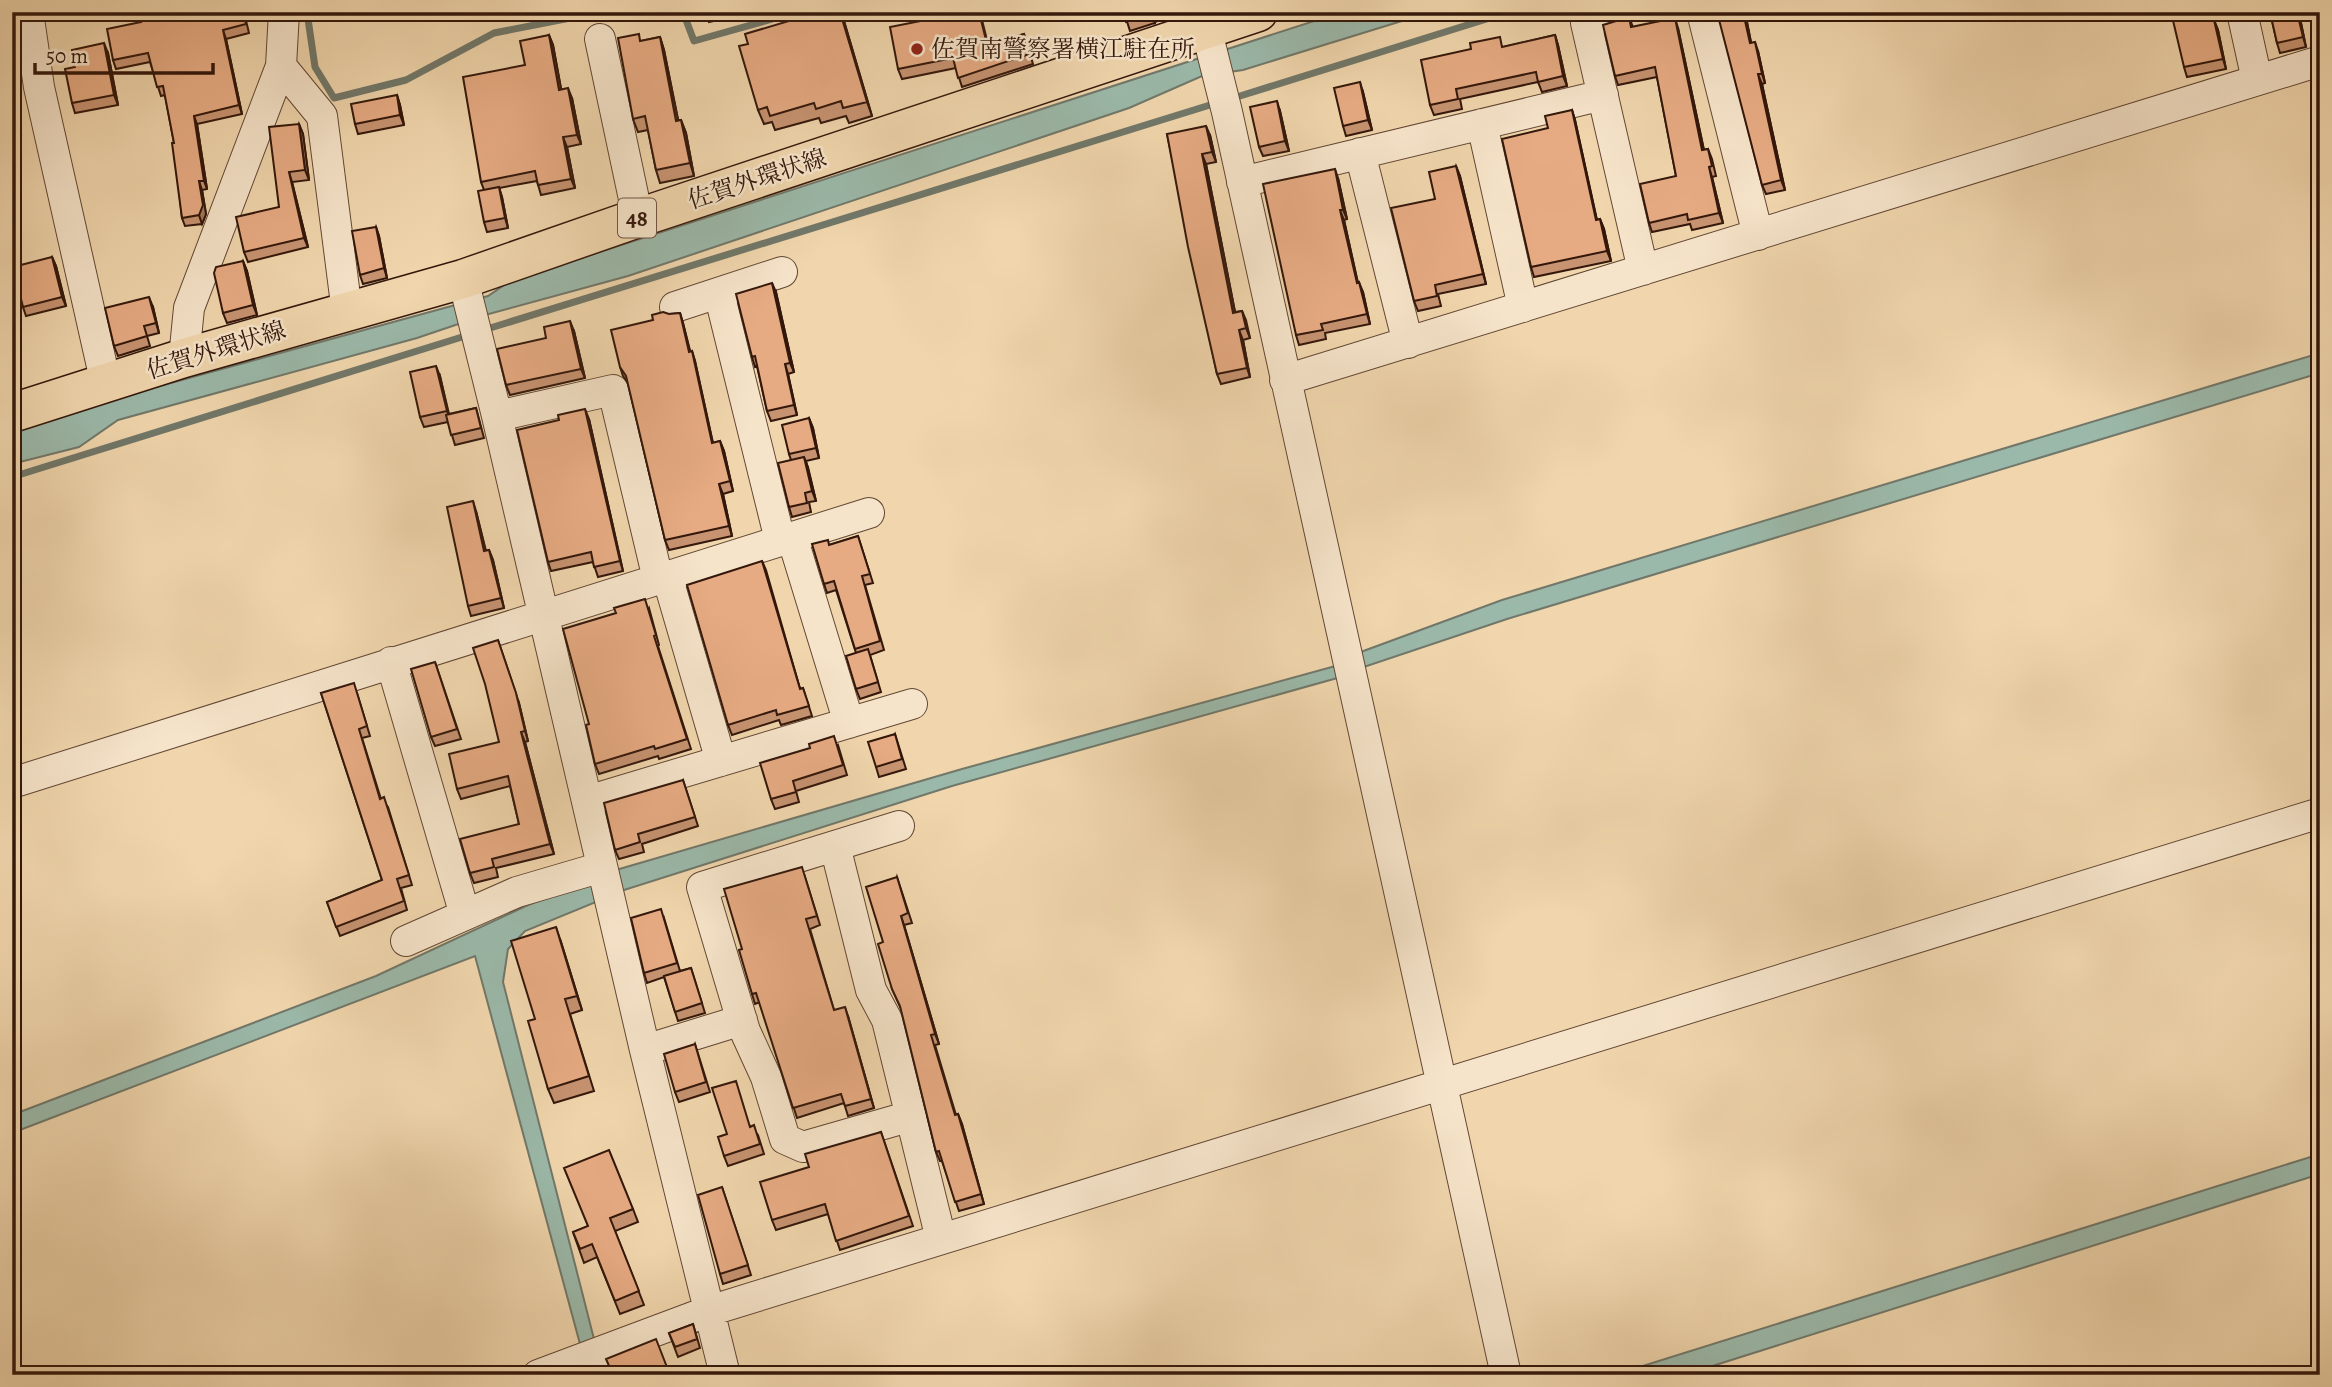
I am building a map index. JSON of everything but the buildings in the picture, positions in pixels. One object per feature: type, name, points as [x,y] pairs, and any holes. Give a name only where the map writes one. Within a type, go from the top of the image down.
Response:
[{"type":"main road","name":"佐賀外環状線","points":[[12,413],[184,358],[347,312],[468,299],[638,218],[1206,27],[1258,12]]},
{"type":"street","points":[[28,12],[39,88],[106,384]]},
{"type":"street","points":[[184,358],[189,307],[281,66],[284,12]]},
{"type":"street","points":[[1619,12],[1586,23],[1643,270]]},
{"type":"street","points":[[1702,12],[1758,234]]},
{"type":"street","points":[[2242,12],[2258,80]]},
{"type":"street","points":[[1206,27],[1506,1375]]},
{"type":"street","points":[[600,39],[638,218]]},
{"type":"street","points":[[1285,380],[2320,61]]},
{"type":"street","points":[[281,66],[321,116],[347,312]]},
{"type":"street","points":[[1242,182],[1603,95]]},
{"type":"street","points":[[1482,124],[1523,307]]},
{"type":"street","points":[[1360,153],[1408,342]]},
{"type":"street","points":[[675,307],[782,272]]},
{"type":"street","points":[[719,293],[786,539],[849,723]]},
{"type":"street","points":[[468,299],[645,1050],[725,1375]]},
{"type":"street","points":[[497,416],[613,390],[662,577],[721,761]]},
{"type":"street","points":[[12,782],[869,513]]},
{"type":"street","points":[[391,662],[465,915]]},
{"type":"street","points":[[587,801],[912,704]]},
{"type":"street","points":[[538,1375],[709,1311],[2320,813]]},
{"type":"street","points":[[899,826],[702,887],[742,1020],[766,1077],[785,1139],[803,1147],[911,1116]]},
{"type":"street","points":[[835,846],[871,990],[887,1020],[941,1239]]},
{"type":"street","points":[[406,941],[517,892],[602,867]]},
{"type":"street","points":[[645,1050],[742,1020]]},
{"type":"shaded area","points":[[1342,12],[1431,12],[1243,70],[1202,76],[1129,108],[628,276],[485,315],[417,338],[118,420],[79,447],[12,464],[12,432],[156,387],[488,296],[510,281]]},
{"type":"shaded area","points":[[2320,353],[2320,373],[1507,619],[1361,668],[1358,653],[1502,600]]},
{"type":"shaded area","points":[[1339,665],[1341,677],[952,786],[621,891],[616,870],[962,769]]},
{"type":"shaded area","points":[[591,882],[596,902],[525,931],[508,949],[503,982],[594,1339],[580,1344],[475,956],[12,1133],[12,1115],[376,976],[528,905]]},
{"type":"shaded area","points":[[2320,1154],[2320,1174],[1684,1375],[1614,1375]]},
{"type":"waterway","points":[[307,12],[315,67],[334,98],[406,80],[494,33],[601,12]]},
{"type":"waterway","points":[[683,12],[694,41],[797,12]]},
{"type":"waterway","points":[[1240,96],[1509,12]]},
{"type":"waterway","points":[[487,329],[1210,105]]},
{"type":"waterway","points":[[12,477],[462,337]]},
{"type":"place","name":"佐賀南警察署横江駐在所","points":[[917,49]]}]
